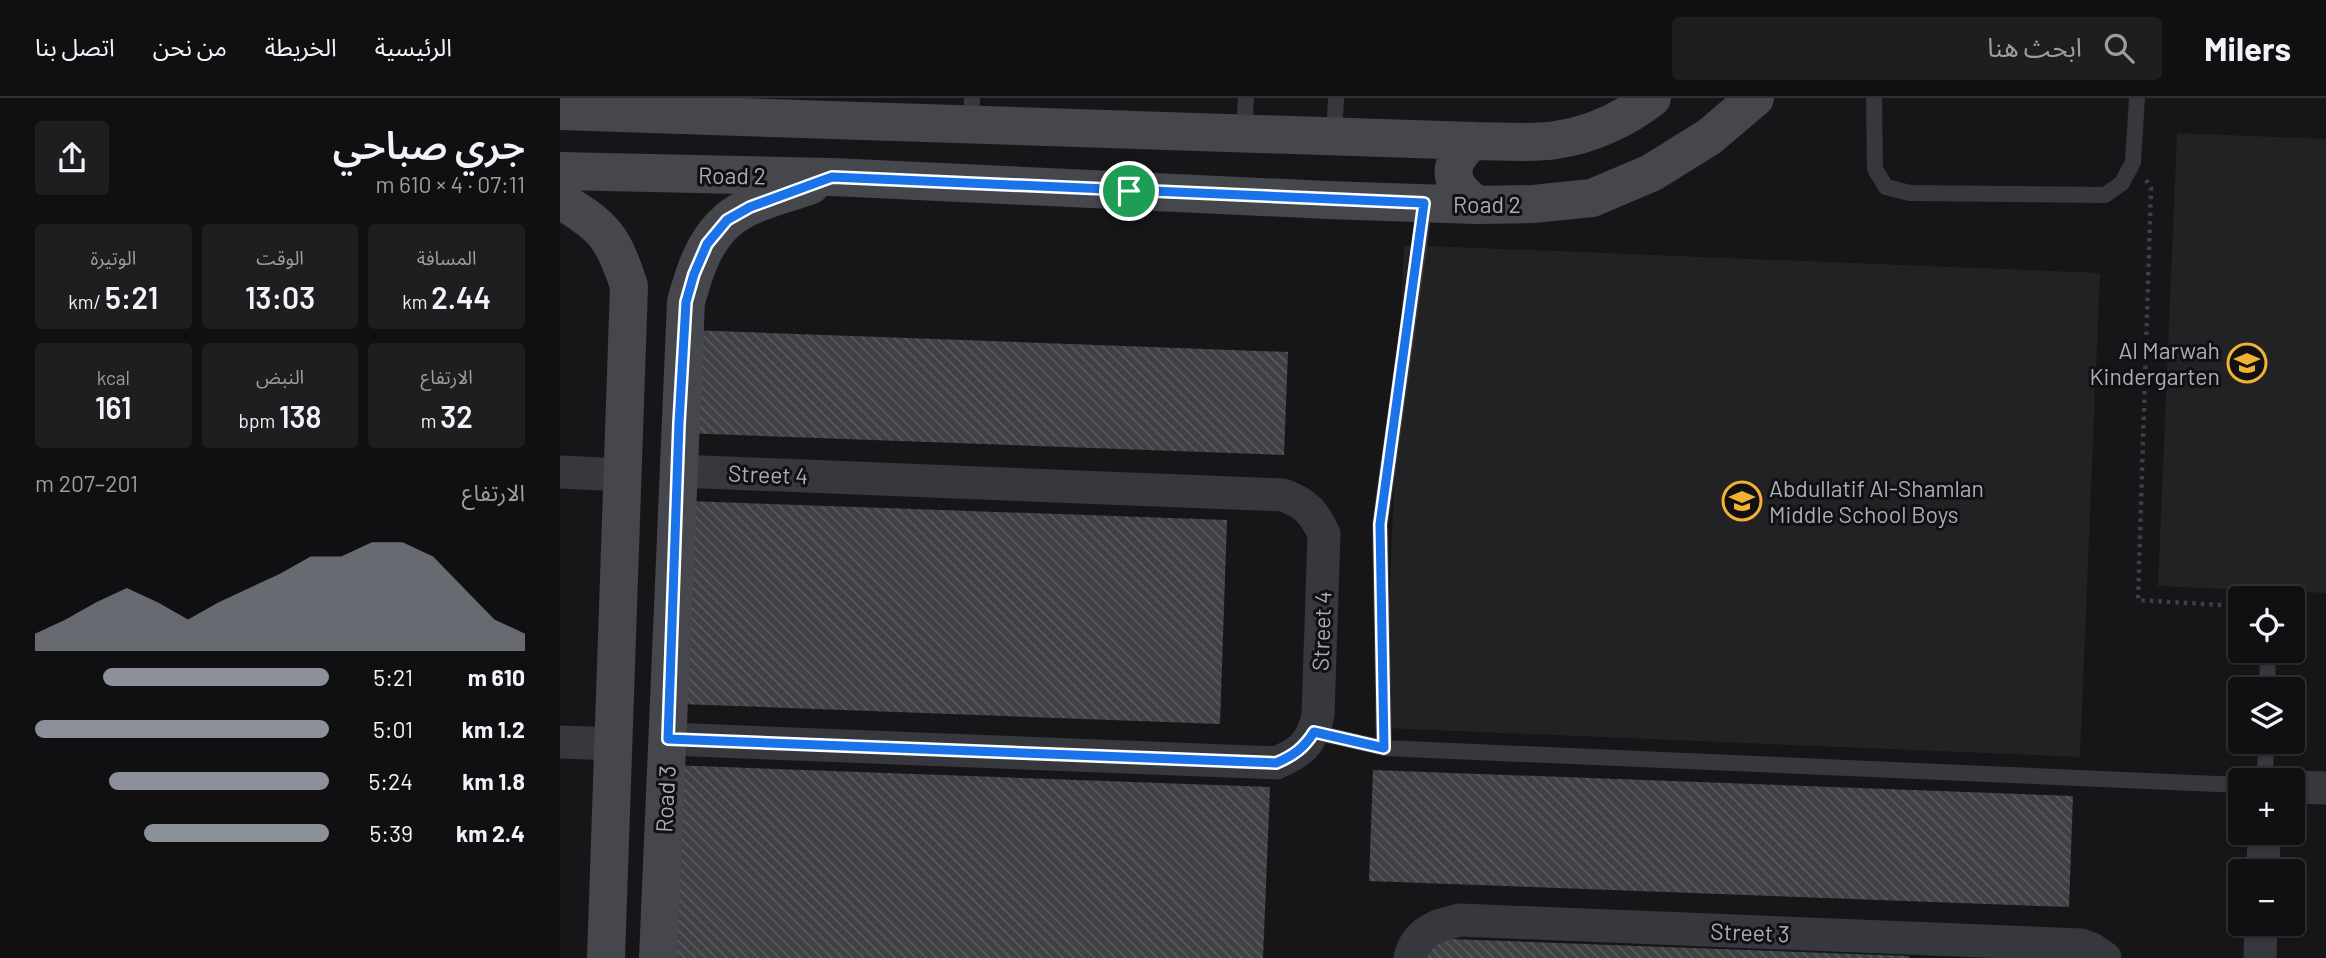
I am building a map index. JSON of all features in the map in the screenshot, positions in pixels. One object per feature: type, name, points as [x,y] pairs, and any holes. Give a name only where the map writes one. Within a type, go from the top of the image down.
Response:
[{"type":"street","points":[[560,111],[972,111],[1245,116],[1334,137],[1473,141],[1556,140],[1610,124],[1637,110],[1652,98]]},
{"type":"street","name":"Road 2","points":[[560,171],[832,177],[1327,200],[1533,204],[1592,198],[1651,173],[1709,137],[1755,98]]},
{"type":"street","points":[[1327,200],[1342,195],[1353,185],[1358,172],[1356,157],[1347,145],[1334,137]]},
{"type":"street","points":[[1473,141],[1456,158],[1453,172],[1455,184],[1477,205]]},
{"type":"street","name":"Road 3","points":[[658,958],[686,302],[707,244],[727,220],[750,207],[832,177]]},
{"type":"street","points":[[560,200],[590,218],[610,239],[629,286],[606,958]]},
{"type":"street","points":[[624,425],[637,415],[650,411],[664,413],[679,423]]},
{"type":"street","name":"Street 4","points":[[678,471],[1283,495],[1297,500],[1316,516],[1324,534],[1318,715],[1314,732]]},
{"type":"street","points":[[560,472],[622,475]]},
{"type":"street","points":[[668,739],[1276,763],[1305,747],[1314,732]]},
{"type":"street","points":[[560,742],[613,744]]},
{"type":"street","points":[[2305,787],[2326,788]]},
{"type":"street","name":"Street 3","points":[[1410,958],[1414,945],[1422,934],[1432,927],[1460,920],[2081,945],[2105,958]]},
{"type":"street","points":[[2260,958],[2261,936]]},
{"type":"lane","points":[[1334,137],[1336,98]]},
{"type":"lane","points":[[1874,98],[1875,169],[1886,187],[1910,193],[2105,195],[2122,183],[2133,162],[2137,98]]},
{"type":"lane","points":[[1384,748],[1380,524],[1424,203]]},
{"type":"lane","points":[[1314,732],[1384,748],[2228,784]]},
{"type":"path","points":[[2133,162],[2151,188],[2138,600],[2228,605]]},
{"type":"shaded area","name":"Al Marwah Kindergarten","points":[[2177,133],[2326,139],[2326,593],[2305,592],[2305,586],[2228,586],[2228,589],[2158,586]]},
{"type":"shaded area","name":"Abdullatif Al-Shamlan Middle School Boys","points":[[1404,245],[2100,273],[2080,757],[1384,728]]},
{"type":"building","points":[[687,330],[1288,352],[1284,455],[683,433]]},
{"type":"building","points":[[687,501],[1227,520],[1220,724],[680,704]]},
{"type":"building","points":[[669,765],[1270,787],[1263,958],[662,958]]},
{"type":"building","points":[[1373,770],[2073,796],[2069,907],[1369,881]]},
{"type":"building","points":[[1421,938],[1909,956],[1909,958],[1421,958]]},
{"type":"place","name":"Al Marwah Kindergarten","points":[[2247,363]]},
{"type":"place","name":"Abdullatif Al-Shamlan Middle School Boys","points":[[1742,501]]},
{"type":"route","points":[[832,177],[1129,191],[1424,203],[1380,524],[1384,748],[1314,732],[1305,747],[1276,763],[668,739],[686,302],[707,244],[727,220],[750,207],[832,177]]}]
